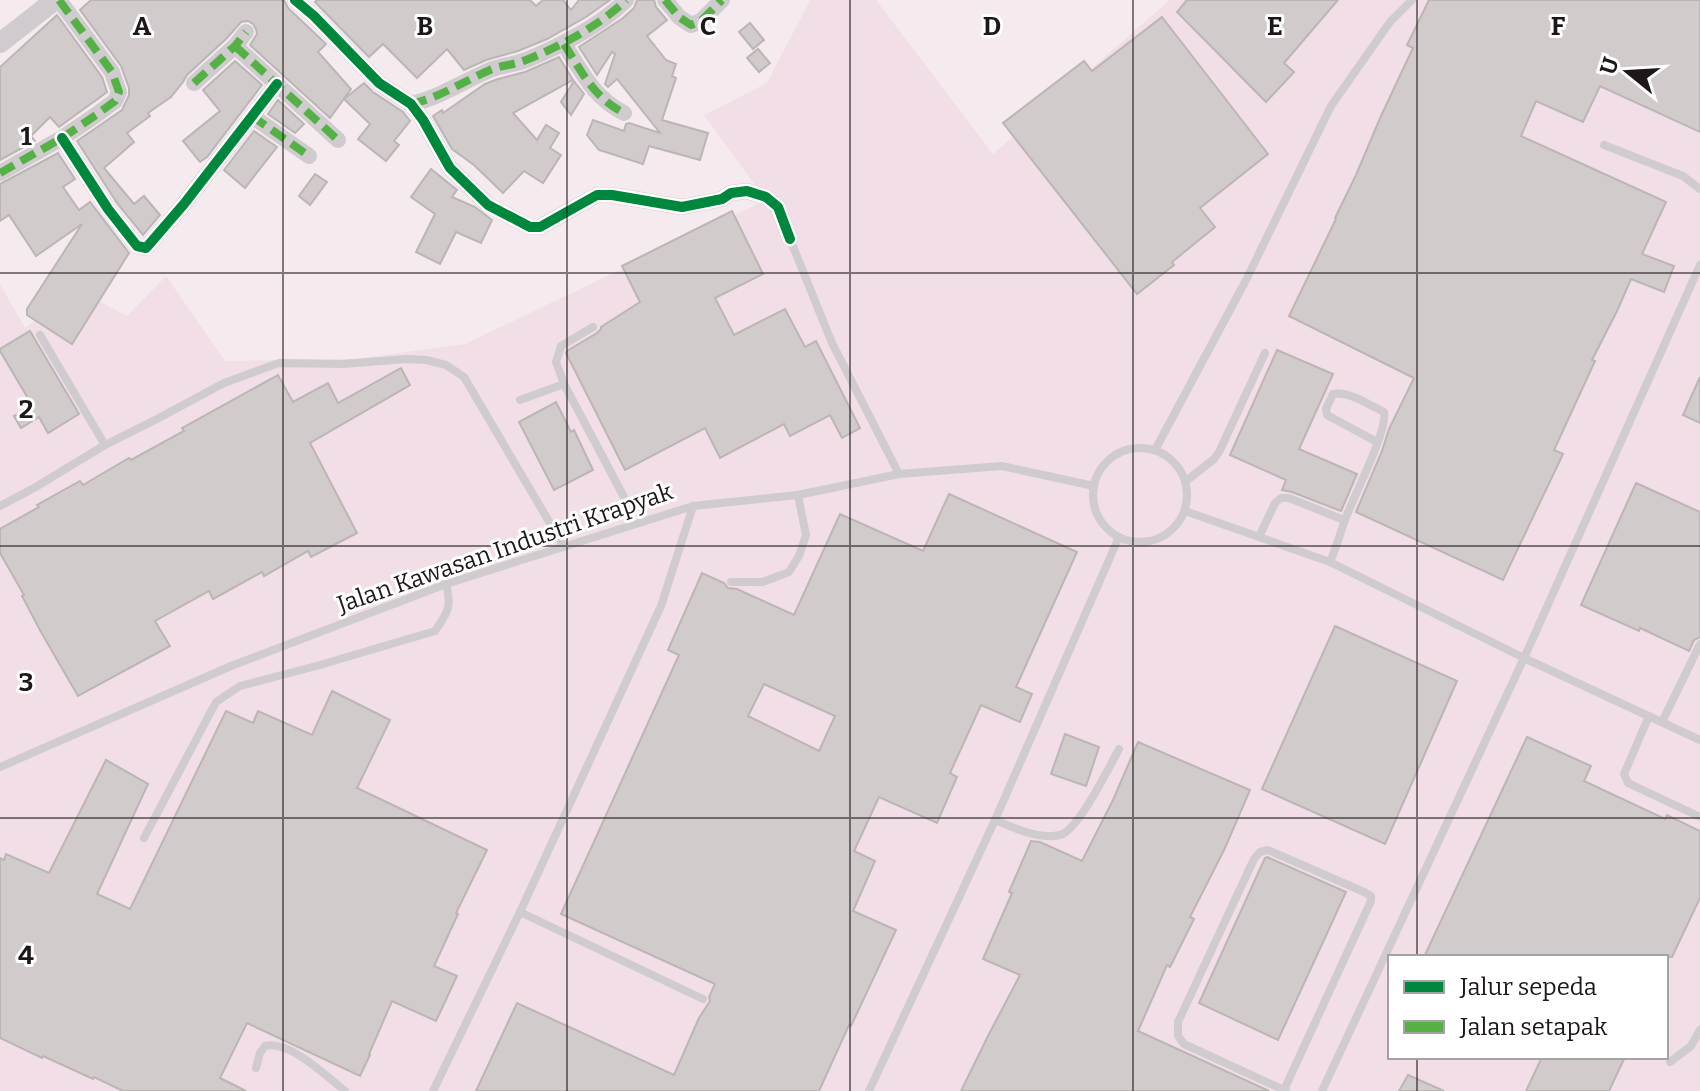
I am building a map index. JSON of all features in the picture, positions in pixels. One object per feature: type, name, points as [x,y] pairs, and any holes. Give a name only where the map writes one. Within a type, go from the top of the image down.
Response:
[{"type":"street","points":[[0,43],[57,0],[112,72],[119,92],[115,101],[62,138],[0,173]]},
{"type":"street","points":[[411,104],[428,100],[495,68],[522,62],[564,44],[626,0]]},
{"type":"street","points":[[665,0],[679,17],[691,25],[701,21],[722,0]]},
{"type":"street","points":[[297,1],[379,83],[411,104],[450,168],[488,205],[530,227],[540,227],[597,195],[682,207],[747,191],[766,197],[778,207],[790,239]]},
{"type":"street","points":[[194,83],[246,32]]},
{"type":"street","points":[[564,44],[602,100],[624,113]]},
{"type":"street","points":[[235,46],[338,140]]},
{"type":"street","points":[[62,138],[108,209],[137,246],[146,248],[277,84]]},
{"type":"street","points":[[252,116],[309,156]]},
{"type":"lane","points":[[1155,450],[1246,280],[1331,106],[1390,22],[1412,0]]},
{"type":"lane","points":[[1604,145],[1683,176],[1700,189]]},
{"type":"lane","points":[[790,239],[832,343],[899,474]]},
{"type":"lane","points":[[1322,1091],[1524,658],[1700,265]]},
{"type":"lane","points":[[593,327],[561,346],[556,362],[564,384],[624,497],[632,524]]},
{"type":"lane","points":[[40,335],[105,445]]},
{"type":"lane","points":[[1186,481],[1219,452],[1265,353]]},
{"type":"lane","points":[[0,506],[105,445],[224,383],[279,363],[426,360],[446,365],[464,377],[564,547]]},
{"type":"lane","points":[[520,400],[564,384]]},
{"type":"lane","points":[[1330,562],[1344,520],[1384,426],[1385,417],[1384,412],[1354,397],[1333,394],[1326,409],[1327,415],[1377,442]]},
{"type":"lane","points":[[1124,450],[1155,450],[1169,457],[1186,481],[1188,496],[1185,511],[1177,525],[1165,536],[1134,542],[1106,528],[1098,516],[1094,486],[1100,471],[1110,459],[1124,450]]},
{"type":"lane","name":"Jalan Kawasan Industri Krapyak","points":[[0,767],[231,666],[446,584],[693,506],[798,495],[899,474],[1002,466],[1094,486]]},
{"type":"lane","points":[[731,582],[763,582],[789,572],[799,556],[806,535],[798,495]]},
{"type":"lane","points":[[1259,537],[1281,498],[1289,498],[1344,520]]},
{"type":"lane","points":[[433,1091],[520,912],[661,606],[693,506]]},
{"type":"lane","points":[[1185,511],[1330,562],[1524,658],[1700,740]]},
{"type":"lane","points":[[869,1091],[995,820],[1119,537]]},
{"type":"lane","points":[[144,838],[216,702],[240,686],[435,631],[447,613],[450,598],[446,584]]},
{"type":"lane","points":[[1662,722],[1700,644]]},
{"type":"lane","points":[[1649,716],[1625,778],[1628,783],[1700,817]]},
{"type":"lane","points":[[995,820],[1023,831],[1046,836],[1063,835],[1076,824],[1119,749]]},
{"type":"lane","points":[[1268,850],[1371,896],[1285,1091],[1184,1044],[1178,1036],[1178,1022],[1254,859],[1260,852],[1268,850]]},
{"type":"lane","points":[[520,912],[703,999]]},
{"type":"lane","points":[[1670,1062],[1691,1046],[1700,1030]]},
{"type":"lane","points":[[256,1068],[265,1046],[276,1044],[293,1051],[345,1091]]},
{"type":"shaded area","points":[[810,0],[876,0],[993,154],[1170,0],[1700,0],[1700,1091],[0,1091],[0,284],[25,328],[76,289],[127,316],[166,276],[225,361],[355,359],[465,344],[766,200],[704,115],[767,83]]},
{"type":"building","points":[[91,0],[284,0],[288,8],[326,44],[318,52],[351,89],[330,118],[250,45],[257,34],[256,29],[248,21],[241,22],[187,75],[171,97],[127,133],[134,142],[104,168],[134,204],[144,196],[160,215],[143,235],[117,203],[77,141],[122,110],[129,95],[121,66],[80,10]]},
{"type":"building","points":[[530,0],[536,6],[543,0],[563,0],[571,10],[579,0],[610,0],[547,39],[464,70],[447,49],[417,78],[383,44],[369,57],[315,2]]},
{"type":"building","points":[[637,0],[654,0],[667,20],[647,36],[666,60],[676,64],[672,76],[676,78],[662,120],[708,133],[700,160],[649,146],[643,164],[599,150],[587,135],[593,120],[624,131],[629,123],[660,133],[617,79],[608,87],[605,84],[615,54],[612,52],[597,75],[579,47],[623,18],[634,8]]},
{"type":"building","points":[[1187,0],[1338,0],[1284,63],[1294,72],[1266,102],[1177,12]]},
{"type":"building","points":[[1429,0],[1700,0],[1700,132],[1600,86],[1583,122],[1536,101],[1521,136],[1666,202],[1642,254],[1674,266],[1664,292],[1631,279],[1554,450],[1563,454],[1503,580],[1356,512],[1389,429],[1414,378],[1289,316],[1413,48],[1407,45]]},
{"type":"building","points":[[57,15],[102,77],[107,92],[59,127],[50,117],[31,136],[35,141],[0,160],[0,67]]},
{"type":"building","points":[[1162,17],[1268,154],[1200,208],[1215,227],[1137,294],[1003,123],[1084,61],[1092,71]]},
{"type":"building","points":[[750,23],[764,40],[753,49],[739,32]]},
{"type":"building","points":[[758,49],[770,63],[759,72],[747,58]]},
{"type":"building","points":[[559,57],[573,80],[513,113],[537,140],[546,125],[559,133],[550,148],[561,155],[543,183],[524,171],[503,193],[452,149],[433,116],[442,110],[443,113],[485,84],[525,72]]},
{"type":"building","points":[[235,61],[262,85],[200,162],[183,141],[220,111],[203,90]]},
{"type":"building","points":[[574,81],[584,94],[571,115],[561,102]]},
{"type":"building","points":[[364,83],[403,112],[410,121],[394,141],[399,145],[386,161],[358,139],[370,124],[344,99]]},
{"type":"building","points":[[278,100],[304,124],[295,133],[268,114]]},
{"type":"building","points":[[254,131],[277,147],[245,188],[224,170]]},
{"type":"building","points":[[58,153],[75,179],[63,187],[79,210],[90,202],[129,253],[72,344],[27,315],[27,309],[82,224],[36,256],[9,215],[0,221],[0,184]]},
{"type":"building","points":[[431,169],[457,190],[452,197],[475,207],[492,220],[481,243],[456,232],[440,264],[416,252],[435,214],[411,197]]},
{"type":"building","points":[[315,174],[327,182],[310,205],[299,196]]},
{"type":"building","points":[[732,211],[763,274],[715,298],[734,335],[785,309],[805,347],[816,341],[860,428],[842,438],[830,415],[790,436],[784,424],[720,458],[705,428],[625,470],[566,353],[640,302],[622,266]]},
{"type":"building","points":[[30,331],[79,414],[48,433],[39,417],[21,428],[14,416],[32,405],[0,351]]},
{"type":"building","points":[[1277,350],[1333,374],[1299,449],[1357,474],[1341,511],[1282,490],[1286,480],[1230,455]]},
{"type":"building","points":[[401,368],[410,385],[310,443],[357,533],[311,557],[308,551],[264,576],[262,572],[213,599],[209,591],[155,621],[170,646],[78,696],[0,553],[0,529],[80,481],[83,485],[184,431],[182,428],[278,375],[293,402],[328,383],[338,403]]},
{"type":"building","points":[[1700,377],[1700,423],[1683,415]]},
{"type":"building","points":[[556,402],[571,432],[574,430],[593,470],[554,490],[519,422]]},
{"type":"building","points":[[1636,483],[1700,512],[1700,637],[1694,640],[1689,651],[1581,605]]},
{"type":"building","points":[[949,494],[1077,552],[1016,687],[1032,694],[1020,722],[981,705],[950,773],[957,777],[937,823],[879,797],[854,851],[875,861],[853,911],[896,930],[819,1091],[476,1091],[517,1003],[674,1075],[699,1018],[710,1001],[715,984],[561,914],[679,655],[668,650],[702,573],[728,588],[737,589],[794,615],[840,514],[923,551]],"holes":[[[764,684],[835,716],[819,751],[748,716]]]},
{"type":"building","points":[[1335,626],[1457,681],[1385,844],[1262,789]]},
{"type":"building","points":[[332,691],[390,720],[357,788],[487,850],[434,966],[457,976],[436,1021],[392,1001],[360,1076],[247,1023],[220,1078],[246,1091],[123,1091],[0,1038],[0,858],[4,860],[6,854],[49,873],[106,760],[148,784],[97,894],[130,909],[226,711],[253,723],[258,711],[312,735]]},
{"type":"building","points":[[1065,734],[1099,747],[1086,786],[1051,774]]},
{"type":"building","points":[[1527,737],[1591,766],[1584,781],[1665,819],[1667,815],[1700,831],[1700,898],[1672,957],[1425,955]]},
{"type":"building","points":[[1138,742],[1250,790],[1190,917],[1194,919],[1170,967],[1167,965],[1138,1031],[1269,1091],[961,1091],[1020,975],[983,959],[1031,841],[1082,861]]},
{"type":"building","points":[[1267,857],[1346,892],[1278,1040],[1199,1003]]},
{"type":"building","points":[[1541,1059],[1624,1059],[1609,1091],[1526,1091]]},
{"type":"building","points":[[1408,1075],[1444,1091],[1399,1091]]},
{"type":"marked path","points":[[0,173],[96,115],[115,101],[119,92],[112,72],[59,0]]},
{"type":"marked path","points":[[411,104],[441,94],[490,70],[522,62],[552,49],[592,27],[626,0]]},
{"type":"marked path","points":[[665,0],[679,17],[691,25],[701,21],[722,0]]},
{"type":"marked path","points":[[194,83],[246,32]]},
{"type":"marked path","points":[[564,44],[596,92],[624,113]]},
{"type":"marked path","points":[[235,46],[338,140]]},
{"type":"marked path","points":[[252,116],[309,156]]},
{"type":"cycle path","points":[[295,0],[379,83],[411,104],[450,168],[488,205],[530,227],[540,227],[597,195],[682,207],[747,191],[766,197],[778,207],[790,239]]},
{"type":"cycle path","points":[[62,138],[108,209],[137,246],[146,248],[277,84]]}]
